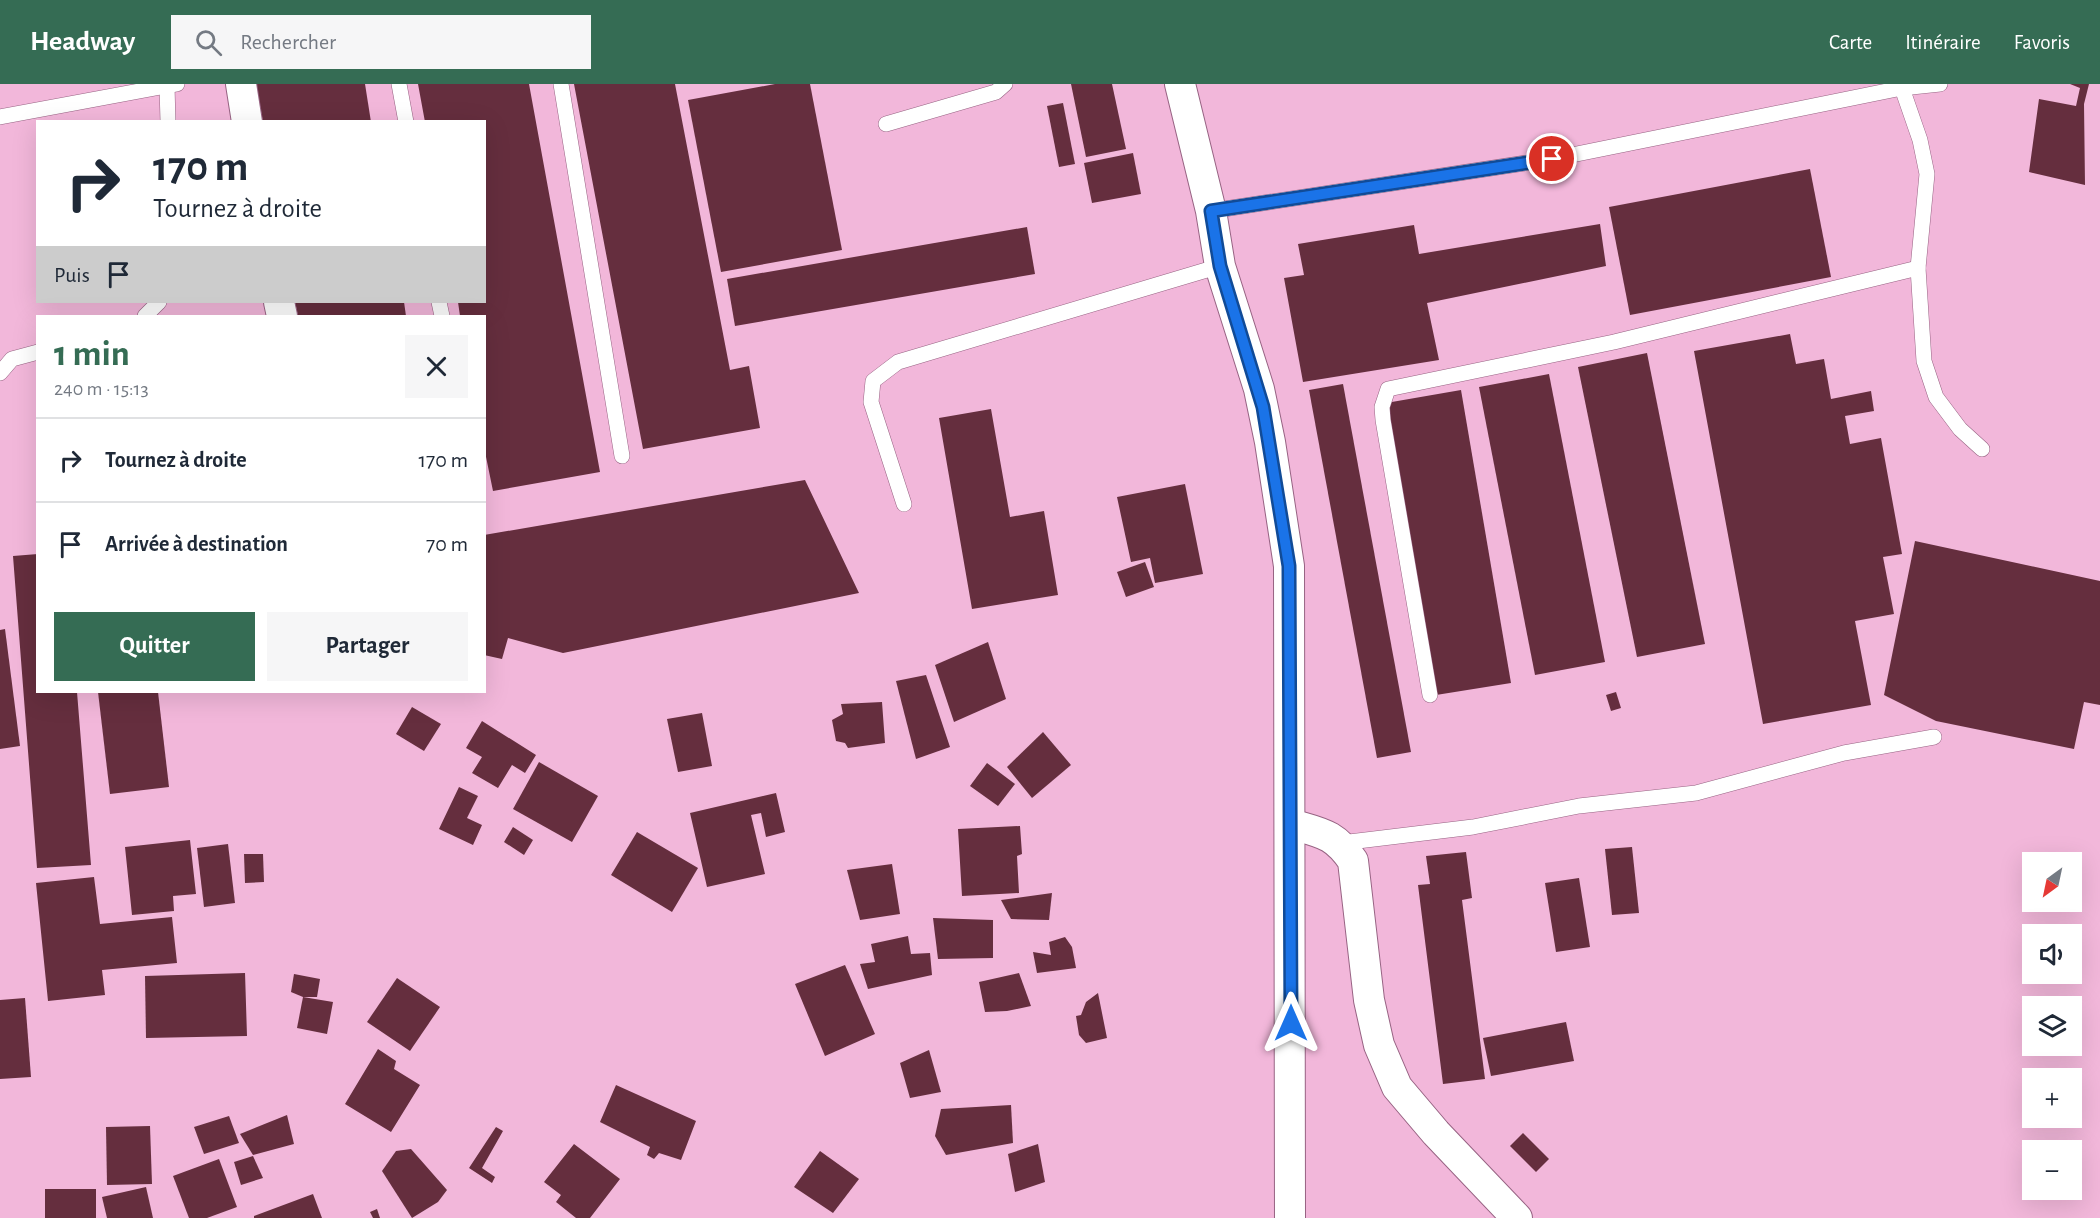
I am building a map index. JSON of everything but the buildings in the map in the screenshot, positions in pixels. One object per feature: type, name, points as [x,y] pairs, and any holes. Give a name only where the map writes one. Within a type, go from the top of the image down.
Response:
[{"type":"street","points":[[241,84],[247,120]]},
{"type":"street","points":[[1180,84],[1211,211],[1220,266],[1259,390],[1270,442],[1289,566],[1290,1218]]},
{"type":"street","points":[[1291,824],[1327,835],[1341,843],[1353,861],[1369,1000],[1378,1045],[1397,1087],[1436,1133],[1517,1218]]},
{"type":"lane","points":[[399,84],[406,120]]},
{"type":"lane","points":[[561,84],[622,456]]},
{"type":"lane","points":[[886,124],[996,92],[1005,84]]},
{"type":"lane","points":[[1211,211],[1552,159],[1902,88],[1940,84]]},
{"type":"lane","points":[[0,117],[172,85],[168,120]]},
{"type":"lane","points":[[1902,88],[1920,140],[1927,174],[1918,268],[1923,361],[1936,397],[1960,429],[1982,449]]},
{"type":"lane","points":[[904,504],[871,402],[873,381],[898,362],[1220,266]]},
{"type":"lane","points":[[1430,696],[1383,420],[1382,407],[1389,389],[1614,342],[1918,268]]},
{"type":"lane","points":[[147,315],[158,303]]},
{"type":"lane","points":[[0,373],[12,359],[36,353]]},
{"type":"lane","points":[[1341,843],[1473,827],[1579,806],[1696,793],[1844,753],[1934,737]]},
{"type":"route","points":[[1291,1023],[1289,566],[1263,407],[1220,266],[1211,211],[1552,159]]}]
